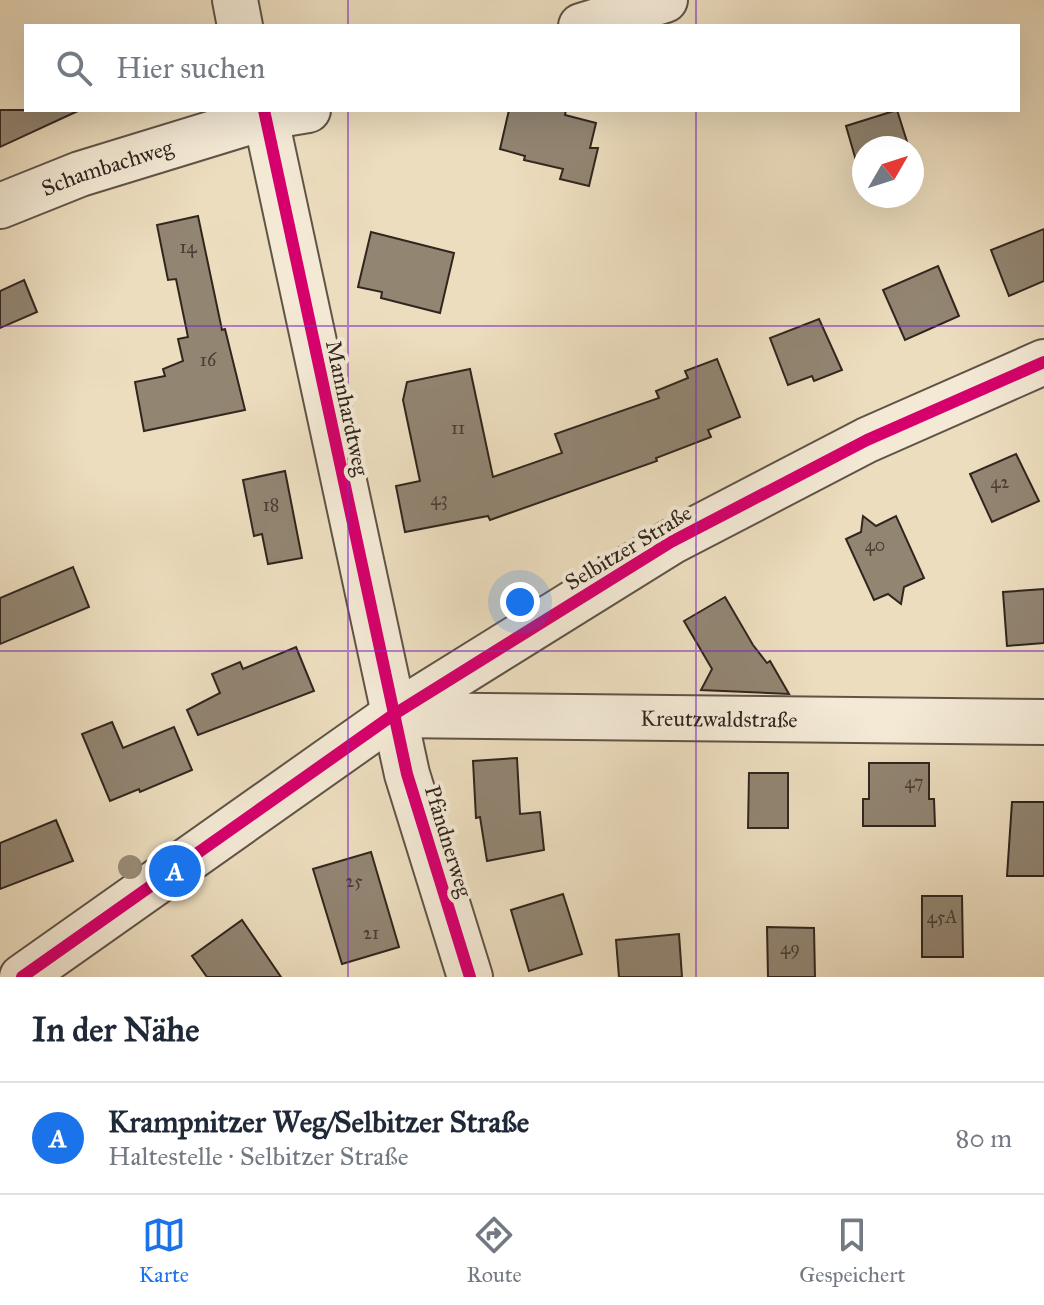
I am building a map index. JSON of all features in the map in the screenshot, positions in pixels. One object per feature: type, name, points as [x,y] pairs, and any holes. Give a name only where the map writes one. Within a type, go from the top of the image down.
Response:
[{"type":"street","points":[[235,0],[240,24]]},
{"type":"street","points":[[587,24],[665,0]]},
{"type":"street","name":"Schambachweg","points":[[0,206],[80,174],[265,113]]},
{"type":"street","name":"Mannhardtweg","points":[[265,113],[393,715]]},
{"type":"street","name":"Selbitzer Straße","points":[[22,977],[393,715],[671,542],[867,440],[1044,362]]},
{"type":"street","name":"Kreutzwaldstraße","points":[[393,715],[1044,722]]},
{"type":"street","name":"Pfändnerweg","points":[[393,715],[407,774],[470,977]]},
{"type":"building","points":[[0,110],[76,112],[0,147]]},
{"type":"building","points":[[509,112],[566,112],[565,115],[596,123],[590,148],[598,148],[589,186],[560,179],[563,169],[524,160],[525,156],[500,149]]},
{"type":"building","points":[[898,112],[905,136],[852,136],[852,147],[846,126]]},
{"type":"building","points":[[198,216],[222,330],[225,329],[245,410],[144,431],[135,382],[165,376],[163,369],[183,361],[178,339],[188,337],[176,279],[168,280],[157,225]]},
{"type":"building","points":[[1044,229],[1044,281],[1009,296],[991,250]]},
{"type":"building","points":[[371,232],[454,253],[440,313],[381,298],[382,292],[358,287]]},
{"type":"building","points":[[938,266],[959,316],[905,340],[883,290]]},
{"type":"building","points":[[24,280],[37,312],[0,328],[0,291]]},
{"type":"building","points":[[819,319],[842,370],[814,381],[812,376],[788,385],[770,338]]},
{"type":"building","points":[[717,359],[740,417],[708,430],[711,437],[656,458],[657,461],[490,520],[488,516],[405,532],[396,486],[420,481],[403,400],[407,382],[470,369],[493,477],[562,453],[555,434],[659,398],[656,391],[688,378],[685,371]]},
{"type":"building","points":[[1016,454],[1039,501],[992,522],[970,474]]},
{"type":"building","points":[[285,471],[302,558],[268,564],[262,534],[254,536],[243,480]]},
{"type":"building","points":[[863,516],[876,526],[896,516],[924,578],[904,587],[901,604],[888,594],[874,600],[846,539],[861,532]]},
{"type":"building","points":[[73,567],[89,607],[0,644],[0,598]]},
{"type":"building","points":[[1044,589],[1044,643],[1007,646],[1003,592]]},
{"type":"building","points":[[725,597],[753,645],[767,663],[770,661],[789,694],[701,690],[712,669],[684,621]]},
{"type":"building","points":[[296,647],[314,691],[198,735],[187,710],[220,693],[212,674],[240,662],[243,669]]},
{"type":"building","points":[[112,722],[123,748],[174,727],[192,770],[110,801],[82,734]]},
{"type":"building","points":[[517,758],[520,814],[540,812],[544,850],[487,861],[480,817],[476,818],[473,761]]},
{"type":"building","points":[[869,763],[929,763],[929,799],[934,799],[935,826],[863,826],[863,799],[869,799]]},
{"type":"building","points":[[749,773],[788,773],[788,828],[748,828]]},
{"type":"building","points":[[1012,802],[1044,802],[1044,876],[1007,876]]},
{"type":"building","points":[[56,820],[73,861],[0,889],[0,843]]},
{"type":"building","points":[[371,852],[399,947],[342,964],[313,869]]},
{"type":"building","points":[[563,894],[582,954],[529,971],[511,910]]},
{"type":"building","points":[[922,896],[962,896],[963,957],[922,957]]},
{"type":"building","points":[[242,920],[281,977],[207,977],[192,956]]},
{"type":"building","points":[[767,927],[814,928],[815,977],[768,977]]},
{"type":"building","points":[[679,934],[682,977],[619,977],[616,940]]},
{"type":"cycle path","points":[[264,112],[407,774],[470,977]]},
{"type":"cycle path","points":[[22,977],[393,715],[671,542],[867,440],[1044,362]]},
{"type":"place","name":"Krampnitzer Weg/Selbitzer Straße","points":[[175,871]]}]
